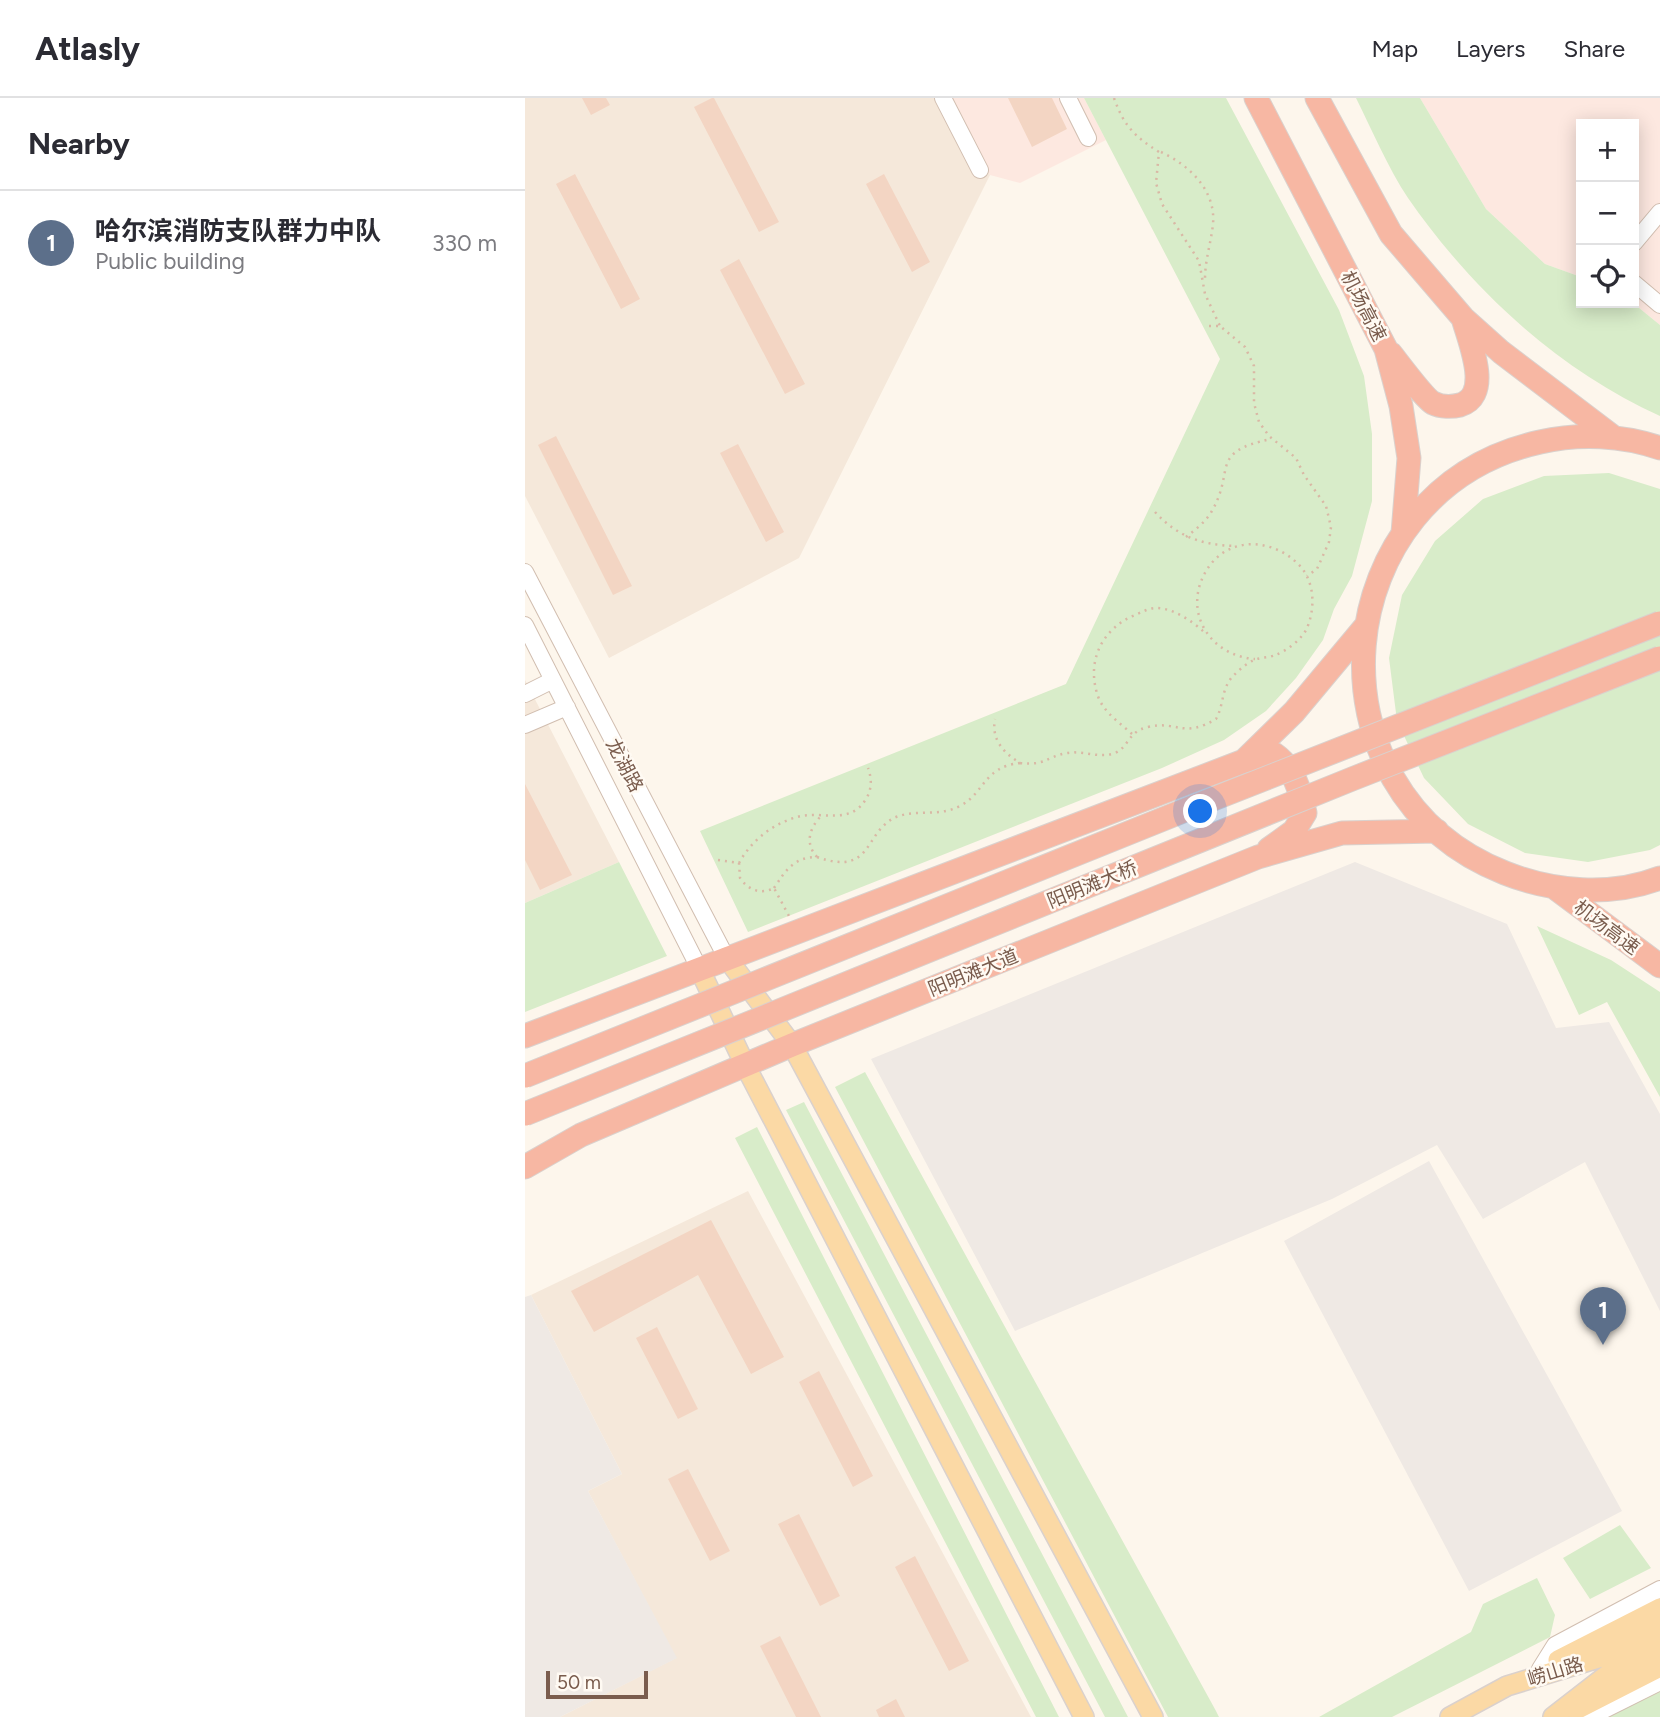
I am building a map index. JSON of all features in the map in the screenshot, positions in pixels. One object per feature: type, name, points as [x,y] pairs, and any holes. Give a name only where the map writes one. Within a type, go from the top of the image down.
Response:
[{"type":"highway","name":"机场高速","points":[[1256,98],[1386,349],[1401,406],[1409,458],[1403,533]]},
{"type":"highway","points":[[1317,98],[1391,234],[1463,318],[1501,352],[1613,438]]},
{"type":"highway","points":[[1386,349],[1432,403],[1451,407],[1468,402],[1477,391],[1478,379],[1463,318]]},
{"type":"highway","points":[[1660,449],[1613,438],[1583,436],[1553,439],[1495,456],[1444,489],[1422,509],[1403,533],[1379,578],[1365,627],[1363,677],[1375,738],[1390,773],[1437,831],[1463,852],[1491,868],[1522,880],[1554,887],[1587,890],[1621,888],[1660,878]]},
{"type":"highway","name":"阳明滩大桥","points":[[525,1076],[1660,623]]},
{"type":"highway","points":[[1244,761],[1294,712],[1365,627]]},
{"type":"highway","name":"阳明滩大桥","points":[[525,1114],[1352,779],[1660,658]]},
{"type":"highway","points":[[525,1036],[1244,761],[1274,754],[1286,762],[1300,790],[1305,813],[1294,831],[1258,857]]},
{"type":"highway","name":"阳明滩大道","points":[[525,1167],[581,1135],[792,1045],[1258,857],[1342,833],[1437,831]]},
{"type":"highway","name":"机场高速","points":[[1554,887],[1660,966]]},
{"type":"highway","points":[[525,1047],[617,1000]]},
{"type":"highway","points":[[525,1153],[581,1135]]},
{"type":"main road","points":[[726,957],[792,1045],[1153,1717]]},
{"type":"main road","points":[[699,968],[745,1065],[1084,1717]]},
{"type":"main road","points":[[1507,1686],[1660,1608]]},
{"type":"main road","name":"崂山路","points":[[1450,1717],[1507,1686],[1605,1656],[1660,1627]]},
{"type":"main road","name":"崂山路","points":[[1553,1717],[1611,1672],[1660,1647]]},
{"type":"main road","points":[[1562,1717],[1660,1667]]},
{"type":"street","points":[[943,98],[980,170]]},
{"type":"street","points":[[1068,98],[1088,138]]},
{"type":"street","points":[[1639,237],[1660,212]]},
{"type":"street","points":[[1639,287],[1660,305]]},
{"type":"street","name":"龙湖路","points":[[525,572],[726,957]]},
{"type":"street","name":"龙湖路","points":[[525,625],[699,968]]},
{"type":"street","points":[[525,694],[553,680]]},
{"type":"street","points":[[525,725],[567,707]]},
{"type":"street","points":[[1540,1670],[1555,1645],[1660,1589]]},
{"type":"street","points":[[1590,1717],[1660,1682]]},
{"type":"path","points":[[1114,98],[1119,114],[1128,127],[1146,144],[1172,157],[1193,174],[1212,206],[1213,220],[1204,286]]},
{"type":"path","points":[[1159,152],[1156,183],[1161,204],[1196,254],[1207,301],[1220,326],[1239,341],[1254,366],[1256,415],[1261,427],[1299,462],[1304,475],[1323,501],[1330,520],[1329,542],[1317,569],[1307,576]]},
{"type":"path","points":[[1209,326],[1220,326]]},
{"type":"path","points":[[1186,537],[1212,512],[1226,465],[1232,456],[1242,447],[1273,439]]},
{"type":"path","points":[[1154,512],[1186,537],[1216,546],[1240,547]]},
{"type":"path","points":[[1132,734],[1109,714],[1100,700],[1094,673],[1103,639],[1121,622],[1152,608],[1176,614],[1206,633],[1218,646],[1245,659],[1278,655],[1304,633],[1312,602],[1307,576],[1293,558],[1276,548],[1258,544],[1228,551],[1212,563],[1201,581],[1198,604],[1206,633]]},
{"type":"path","points":[[868,768],[871,782],[868,796],[860,807],[845,816],[796,817],[769,829],[754,842],[739,863],[740,878],[745,885],[759,891],[774,888],[785,870],[794,862],[817,857],[834,862],[858,857],[869,849],[880,830],[890,820],[904,814],[951,810],[965,803],[996,771],[1011,764],[1039,764],[1068,752],[1113,753],[1121,748],[1132,734],[1156,726],[1193,730],[1216,719],[1226,684],[1235,673],[1255,659]]},
{"type":"path","points":[[995,719],[994,730],[998,742],[1005,752],[1020,763]]},
{"type":"path","points":[[817,857],[811,848],[810,836],[812,826],[822,815]]},
{"type":"path","points":[[718,860],[739,863]]},
{"type":"path","points":[[774,888],[797,931]]},
{"type":"shaded area","points":[[525,98],[950,98],[990,175],[799,558],[609,658],[525,496]]},
{"type":"shaded area","points":[[950,98],[1084,98],[1106,140],[1020,183],[990,175]]},
{"type":"shaded area","points":[[1420,98],[1660,98],[1660,325],[1639,308],[1639,119],[1576,119],[1576,275],[1545,264],[1486,209]]},
{"type":"shaded area","points":[[525,680],[619,862],[525,903]]},
{"type":"shaded area","points":[[1355,862],[1507,924],[1556,1028],[1609,1022],[1660,1114],[1660,1311],[1585,1162],[1483,1219],[1437,1145],[1332,1199],[1015,1331],[871,1059]]},
{"type":"shaded area","points":[[1429,1161],[1622,1511],[1469,1591],[1284,1241]]},
{"type":"shaded area","points":[[748,1191],[1031,1717],[560,1717],[676,1658],[588,1491],[622,1474],[531,1295]]},
{"type":"shaded area","points":[[531,1295],[622,1474],[588,1491],[677,1658],[560,1717],[525,1717],[525,1297]]},
{"type":"green space","points":[[1084,98],[1226,98],[1339,310],[1364,376],[1372,434],[1372,501],[1352,576],[1334,609],[1323,640],[1296,678],[1266,711],[1224,740],[1162,768],[748,932],[700,831],[1066,684],[1220,359]]},
{"type":"green space","points":[[1356,98],[1420,98],[1486,209],[1545,264],[1576,275],[1576,308],[1639,308],[1660,325],[1660,416],[1586,375],[1519,324],[1460,264],[1433,232],[1408,198]]},
{"type":"green space","points":[[1609,473],[1660,489],[1660,845],[1650,850],[1588,862],[1525,853],[1468,824],[1424,778],[1397,721],[1389,658],[1402,595],[1435,541],[1483,499],[1544,476]]},
{"type":"green space","points":[[619,862],[667,956],[525,1012],[525,903]]},
{"type":"green space","points":[[1537,926],[1611,960],[1660,992],[1660,1097],[1607,1002],[1579,1015]]},
{"type":"green space","points":[[865,1072],[1219,1717],[1168,1717],[835,1087]]},
{"type":"green space","points":[[804,1102],[1128,1717],[1105,1717],[786,1110]]},
{"type":"green space","points":[[757,1127],[1059,1717],[1036,1717],[735,1138]]},
{"type":"green space","points":[[1620,1525],[1651,1568],[1590,1599],[1563,1558]]},
{"type":"green space","points":[[1537,1578],[1555,1615],[1550,1637],[1392,1717],[1319,1717],[1471,1632],[1483,1604]]},
{"type":"green space","points":[[1660,1689],[1660,1717],[1607,1717]]},
{"type":"building","points":[[582,98],[606,98],[610,105],[591,115]]},
{"type":"building","points":[[712,98],[779,222],[759,232],[694,107]]},
{"type":"building","points":[[1008,98],[1052,98],[1067,129],[1032,147]]},
{"type":"building","points":[[575,174],[640,299],[621,309],[556,184]]},
{"type":"building","points":[[884,174],[930,262],[912,272],[866,184]]},
{"type":"building","points":[[739,259],[805,384],[785,394],[720,270]]},
{"type":"building","points":[[556,436],[632,586],[613,595],[538,445]]},
{"type":"building","points":[[738,444],[784,532],[766,542],[720,453]]},
{"type":"building","points":[[525,784],[572,875],[540,890],[525,860]]},
{"type":"building","points":[[711,1220],[784,1357],[751,1374],[698,1275],[594,1332],[571,1291]]},
{"type":"building","points":[[657,1327],[698,1409],[678,1419],[636,1338]]},
{"type":"building","points":[[819,1371],[873,1476],[853,1487],[799,1382]]},
{"type":"building","points":[[688,1469],[730,1551],[710,1561],[668,1479]]},
{"type":"building","points":[[799,1514],[840,1596],[820,1606],[778,1524]]},
{"type":"building","points":[[915,1556],[969,1661],[949,1671],[895,1567]]},
{"type":"building","points":[[780,1636],[821,1717],[796,1717],[760,1646]]},
{"type":"building","points":[[896,1699],[905,1717],[879,1717],[876,1710]]},
{"type":"place","name":"哈尔滨消防支队群力中队","points":[[1603,1345]]}]
